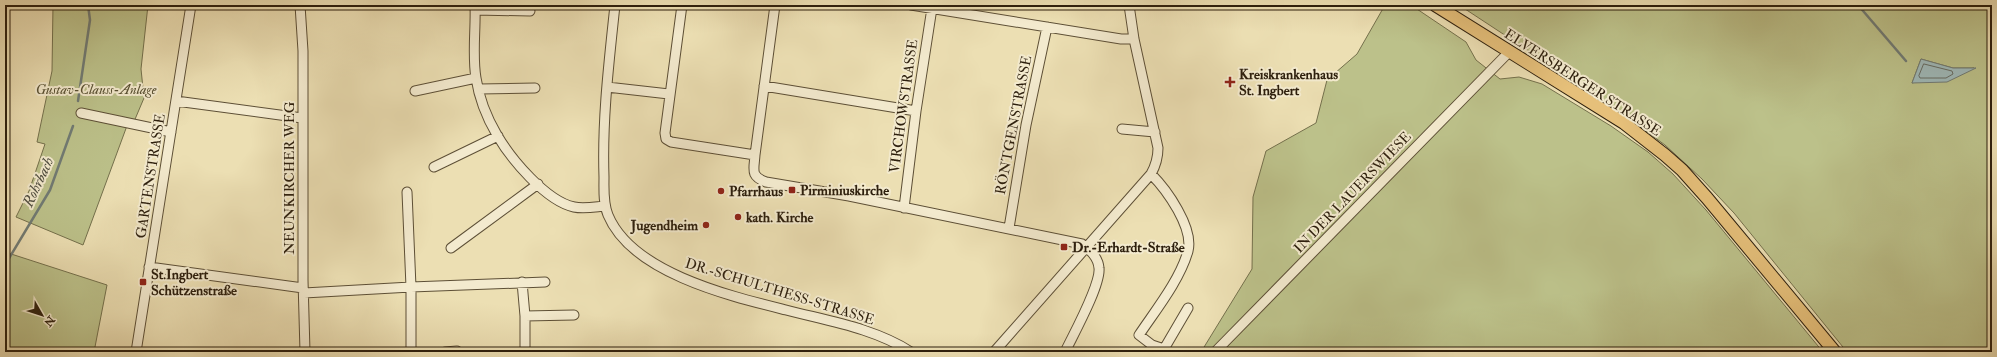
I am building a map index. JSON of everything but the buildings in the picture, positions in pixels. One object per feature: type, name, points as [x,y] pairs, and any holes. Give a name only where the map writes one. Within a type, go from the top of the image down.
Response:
[{"type":"main road","name":"ELVERSBERGER STRASSE","points":[[1434,5],[1510,51],[1648,141],[1682,170],[1835,352]]},
{"type":"street","name":"GARTENSTRASSE","points":[[136,352],[191,5]]},
{"type":"street","name":"NEUNKIRCHER WEG","points":[[300,5],[303,50],[303,290],[305,352]]},
{"type":"street","name":"DR.-SCHULTHESS-STRASSE","points":[[615,5],[607,87],[604,206],[608,217],[628,245],[651,262],[673,274],[747,299],[856,328],[888,340],[911,352]]},
{"type":"street","points":[[682,5],[669,94],[665,133],[666,139],[671,142],[755,155]]},
{"type":"street","points":[[775,5],[753,173],[766,182],[849,196],[1077,242],[1086,247],[1094,254],[1099,270],[1090,298],[1065,352]]},
{"type":"street","points":[[911,5],[1121,39],[1134,39]]},
{"type":"street","points":[[994,352],[1151,174],[1158,159],[1155,132],[1134,39],[1129,5]]},
{"type":"street","points":[[530,11],[475,8],[476,78],[489,120],[498,136],[524,171],[548,193],[573,207],[587,208],[604,206]]},
{"type":"street","name":"VIRCHOWSTRASSE","points":[[904,208],[916,111],[932,8]]},
{"type":"street","name":"RÖNTGENSTRASSE","points":[[1008,228],[1026,125],[1048,27]]},
{"type":"street","name":"IN DER LAUERSWIESE","points":[[1215,352],[1510,51]]},
{"type":"street","points":[[415,92],[476,78]]},
{"type":"street","points":[[764,86],[916,111]]},
{"type":"street","points":[[607,87],[669,94]]},
{"type":"street","points":[[479,89],[535,88]]},
{"type":"street","points":[[176,101],[302,118]]},
{"type":"street","points":[[81,113],[172,132]]},
{"type":"street","points":[[1122,129],[1155,132]]},
{"type":"street","points":[[434,167],[498,136]]},
{"type":"street","points":[[1151,174],[1168,192],[1176,206],[1189,243],[1182,264],[1171,286],[1139,335],[1150,349],[1164,349],[1188,308]]},
{"type":"street","points":[[451,248],[538,184]]},
{"type":"street","points":[[407,192],[411,287],[411,352]]},
{"type":"street","points":[[149,267],[303,290],[545,282]]},
{"type":"street","points":[[522,282],[525,316],[525,352]]},
{"type":"street","points":[[525,316],[574,315]]},
{"type":"street","points":[[444,352],[457,351]]},
{"type":"green space","name":"Gustav-Clauss-Anlage","points":[[53,5],[148,5],[141,69],[144,98],[133,124],[128,123],[83,245],[16,217],[29,191],[45,144],[37,142],[52,71]]},
{"type":"green space","points":[[1385,5],[1411,5],[1466,42],[1476,60],[1500,79],[1519,77],[1542,84],[1611,126],[1648,152],[1673,174],[1706,210],[1823,352],[1201,352],[1252,269],[1253,197],[1266,151],[1316,123],[1327,80],[1357,54]]},
{"type":"green space","points":[[1459,5],[1992,5],[1992,352],[1847,352],[1734,213],[1702,179],[1665,145],[1602,99]],"holes":[[[1921,59],[1953,68],[1974,68],[1912,83]]]},
{"type":"green space","points":[[5,252],[107,285],[94,352],[5,352]]},
{"type":"water","points":[[1921,59],[1953,68],[1976,68],[1947,82],[1912,83]]},
{"type":"waterway","name":"Rohrbach","points":[[78,101],[90,20],[88,5]]},
{"type":"waterway","points":[[1858,5],[1906,61]]},
{"type":"waterway","name":"Rohrbach","points":[[5,265],[50,190],[73,126]]},
{"type":"place","name":"Kreiskrankenhaus St. Ingbert","points":[[1230,82]]},
{"type":"place","name":"Pirminiuskirche","points":[[792,190]]},
{"type":"place","name":"Pfarrhaus","points":[[721,191]]},
{"type":"place","name":"kath. Kirche","points":[[738,217]]},
{"type":"place","name":"Jugendheim","points":[[706,225]]},
{"type":"place","name":"Dr.-Erhardt-Straße","points":[[1064,247]]},
{"type":"place","name":"St.Ingbert Schützenstraße","points":[[143,282]]}]
